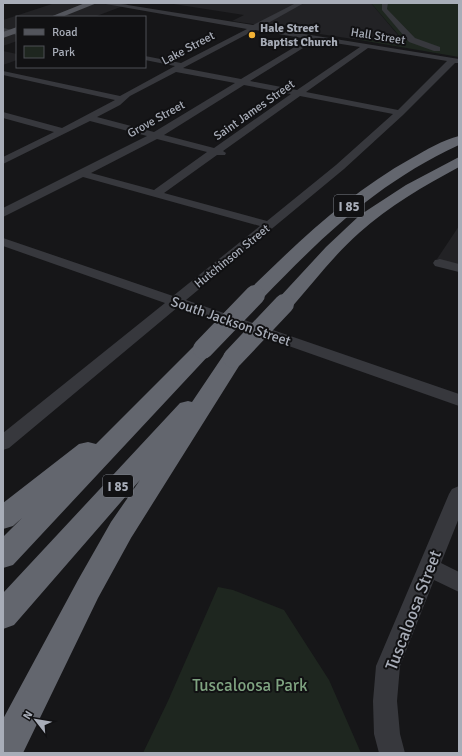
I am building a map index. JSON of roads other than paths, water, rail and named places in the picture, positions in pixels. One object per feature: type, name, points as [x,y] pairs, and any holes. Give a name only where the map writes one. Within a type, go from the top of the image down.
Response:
[{"type":"highway","name":"I 85","points":[[3,556],[158,395],[326,225],[374,186],[428,153],[459,140]]},
{"type":"highway","name":"I 85","points":[[3,615],[339,242],[405,190],[459,161]]},
{"type":"highway","points":[[4,753],[88,589],[121,530],[233,358]]},
{"type":"highway","points":[[3,518],[158,395]]},
{"type":"main road","points":[[57,16],[93,3]]},
{"type":"street","name":"Hall Street","points":[[103,3],[366,46],[455,58]]},
{"type":"street","points":[[385,3],[384,9],[412,40],[455,58]]},
{"type":"street","points":[[283,4],[299,4]]},
{"type":"street","name":"Lake Street","points":[[3,161],[88,118],[178,67],[299,4]]},
{"type":"street","name":"Grove Street","points":[[3,213],[155,136],[316,37]]},
{"type":"street","name":"Saint James Street","points":[[156,194],[218,152],[366,46]]},
{"type":"street","points":[[146,58],[245,82],[400,113]]},
{"type":"street","name":"Hutchinson Street","points":[[7,434],[175,302],[340,167],[400,113],[455,58]]},
{"type":"street","points":[[3,73],[121,99]]},
{"type":"street","points":[[3,116],[63,131]]},
{"type":"street","points":[[88,118],[218,152]]},
{"type":"street","points":[[80,173],[269,225]]},
{"type":"street","name":"South Jackson Street","points":[[3,242],[459,400]]},
{"type":"street","points":[[440,263],[459,268]]},
{"type":"street","name":"Tuscaloosa Street","points":[[392,753],[387,734],[385,701],[388,666],[459,494]]},
{"type":"street","points":[[429,568],[459,582]]},
{"type":"place","name":"Hale Street Baptist Church","points":[[252,35]]},
{"type":"park label","name":"Tuscaloosa Park","points":[[250,685]]}]
